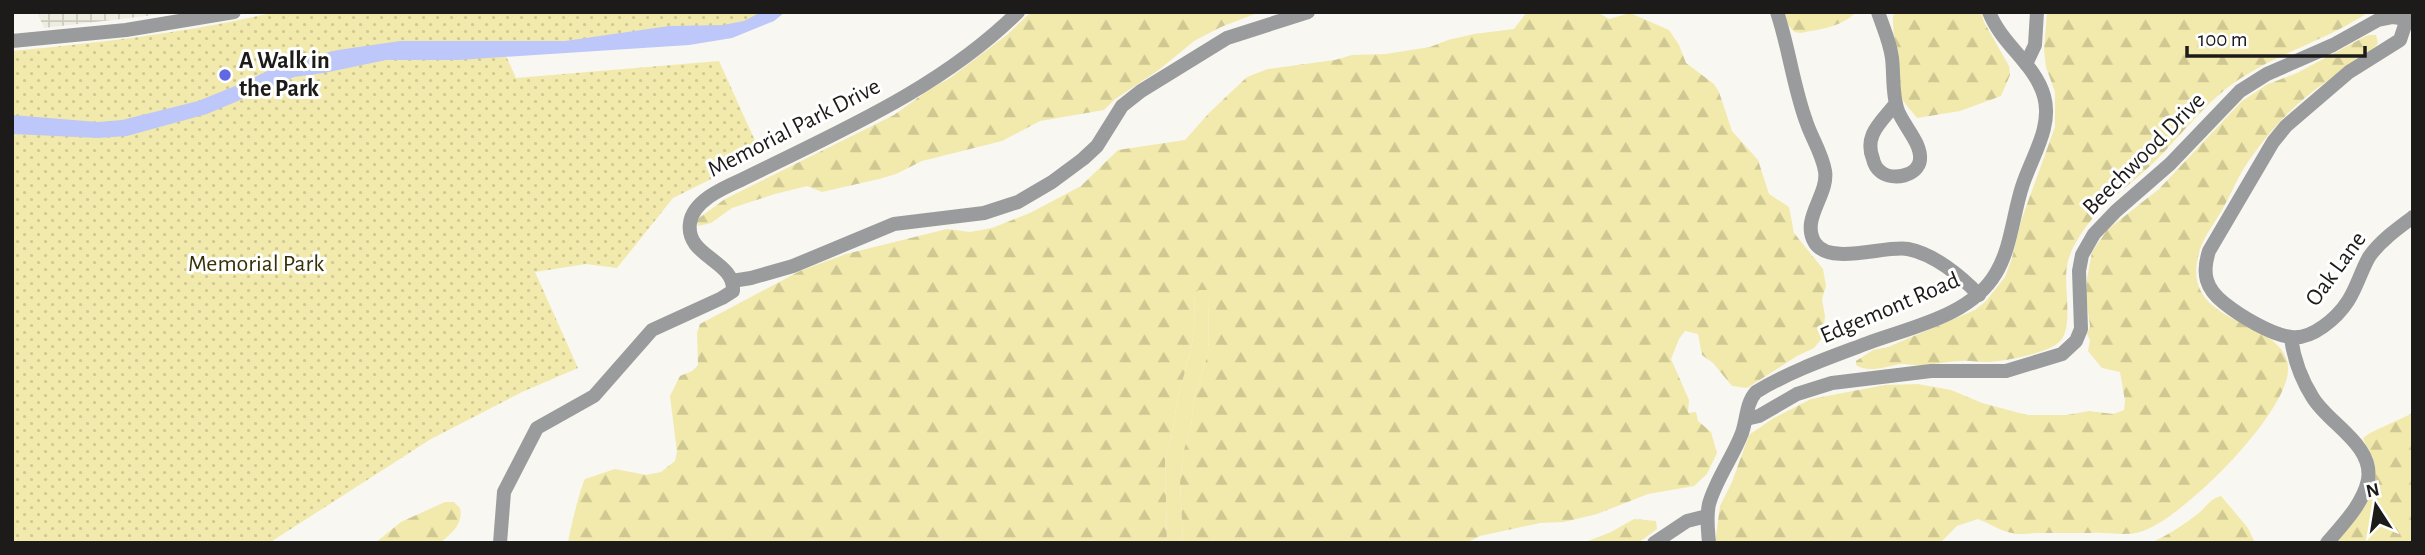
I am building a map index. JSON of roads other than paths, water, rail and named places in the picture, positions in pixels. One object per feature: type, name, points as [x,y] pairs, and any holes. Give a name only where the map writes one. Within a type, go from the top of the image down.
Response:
[{"type":"street","points":[[12,41],[126,30],[234,12]]},
{"type":"street","name":"Memorial Park Drive","points":[[732,281],[692,240],[690,222],[699,206],[727,186],[888,107],[988,39],[1018,12]]},
{"type":"street","points":[[500,543],[504,492],[537,428],[594,396],[652,330],[728,296],[733,291],[732,281],[793,266],[894,224],[984,213],[1018,202],[1052,182],[1091,153],[1118,112],[1130,100],[1227,38],[1308,12]]},
{"type":"street","points":[[1777,12],[1799,100],[1825,172],[1823,188],[1813,212],[1811,225],[1814,242],[1819,247],[1837,254],[1898,248],[1916,251],[1959,276],[1979,295]]},
{"type":"street","points":[[1878,12],[1890,48],[1896,103],[1918,147],[1920,159],[1916,169],[1909,174],[1888,176],[1877,168],[1870,145],[1874,130],[1896,103]]},
{"type":"street","name":"Edgemont Road","points":[[1709,543],[1707,516],[1713,492],[1737,445],[1751,397],[1762,388],[1836,355],[1946,314],[1979,295],[1993,279],[2003,259],[2021,188],[2046,120],[2045,97],[2035,77],[1999,33],[1989,12]]},
{"type":"street","points":[[2025,64],[2035,45],[2037,12]]},
{"type":"street","name":"Beechwood Drive","points":[[1746,419],[1759,416],[1797,394],[1832,383],[1931,371],[2006,370],[2062,354],[2070,349],[2081,330],[2079,271],[2082,256],[2094,234],[2109,217],[2170,164],[2240,91],[2267,74],[2333,45],[2378,20],[2393,17],[2410,19]]},
{"type":"street","points":[[2327,543],[2361,499],[2368,478],[2368,467],[2362,452],[2313,398],[2298,369],[2291,338],[2253,321],[2214,295],[2208,287],[2205,273],[2210,251],[2279,134],[2315,99],[2349,72],[2400,40],[2410,19]]},
{"type":"street","name":"Oak Lane","points":[[2291,338],[2314,331],[2336,316],[2348,300],[2370,255],[2413,216]]},
{"type":"street","points":[[1654,543],[1687,521],[1707,516]]},
{"type":"water","points":[[761,12],[785,12],[774,21],[732,38],[689,45],[458,60],[386,60],[294,77],[207,114],[127,136],[98,138],[12,134],[12,115],[98,122],[122,120],[198,101],[283,63],[338,50],[400,41],[565,41],[669,26],[723,25],[744,21]]},
{"type":"place","name":"A Walk in the Park","points":[[225,75]]},
{"type":"park label","name":"Memorial Park","points":[[256,264]]}]
